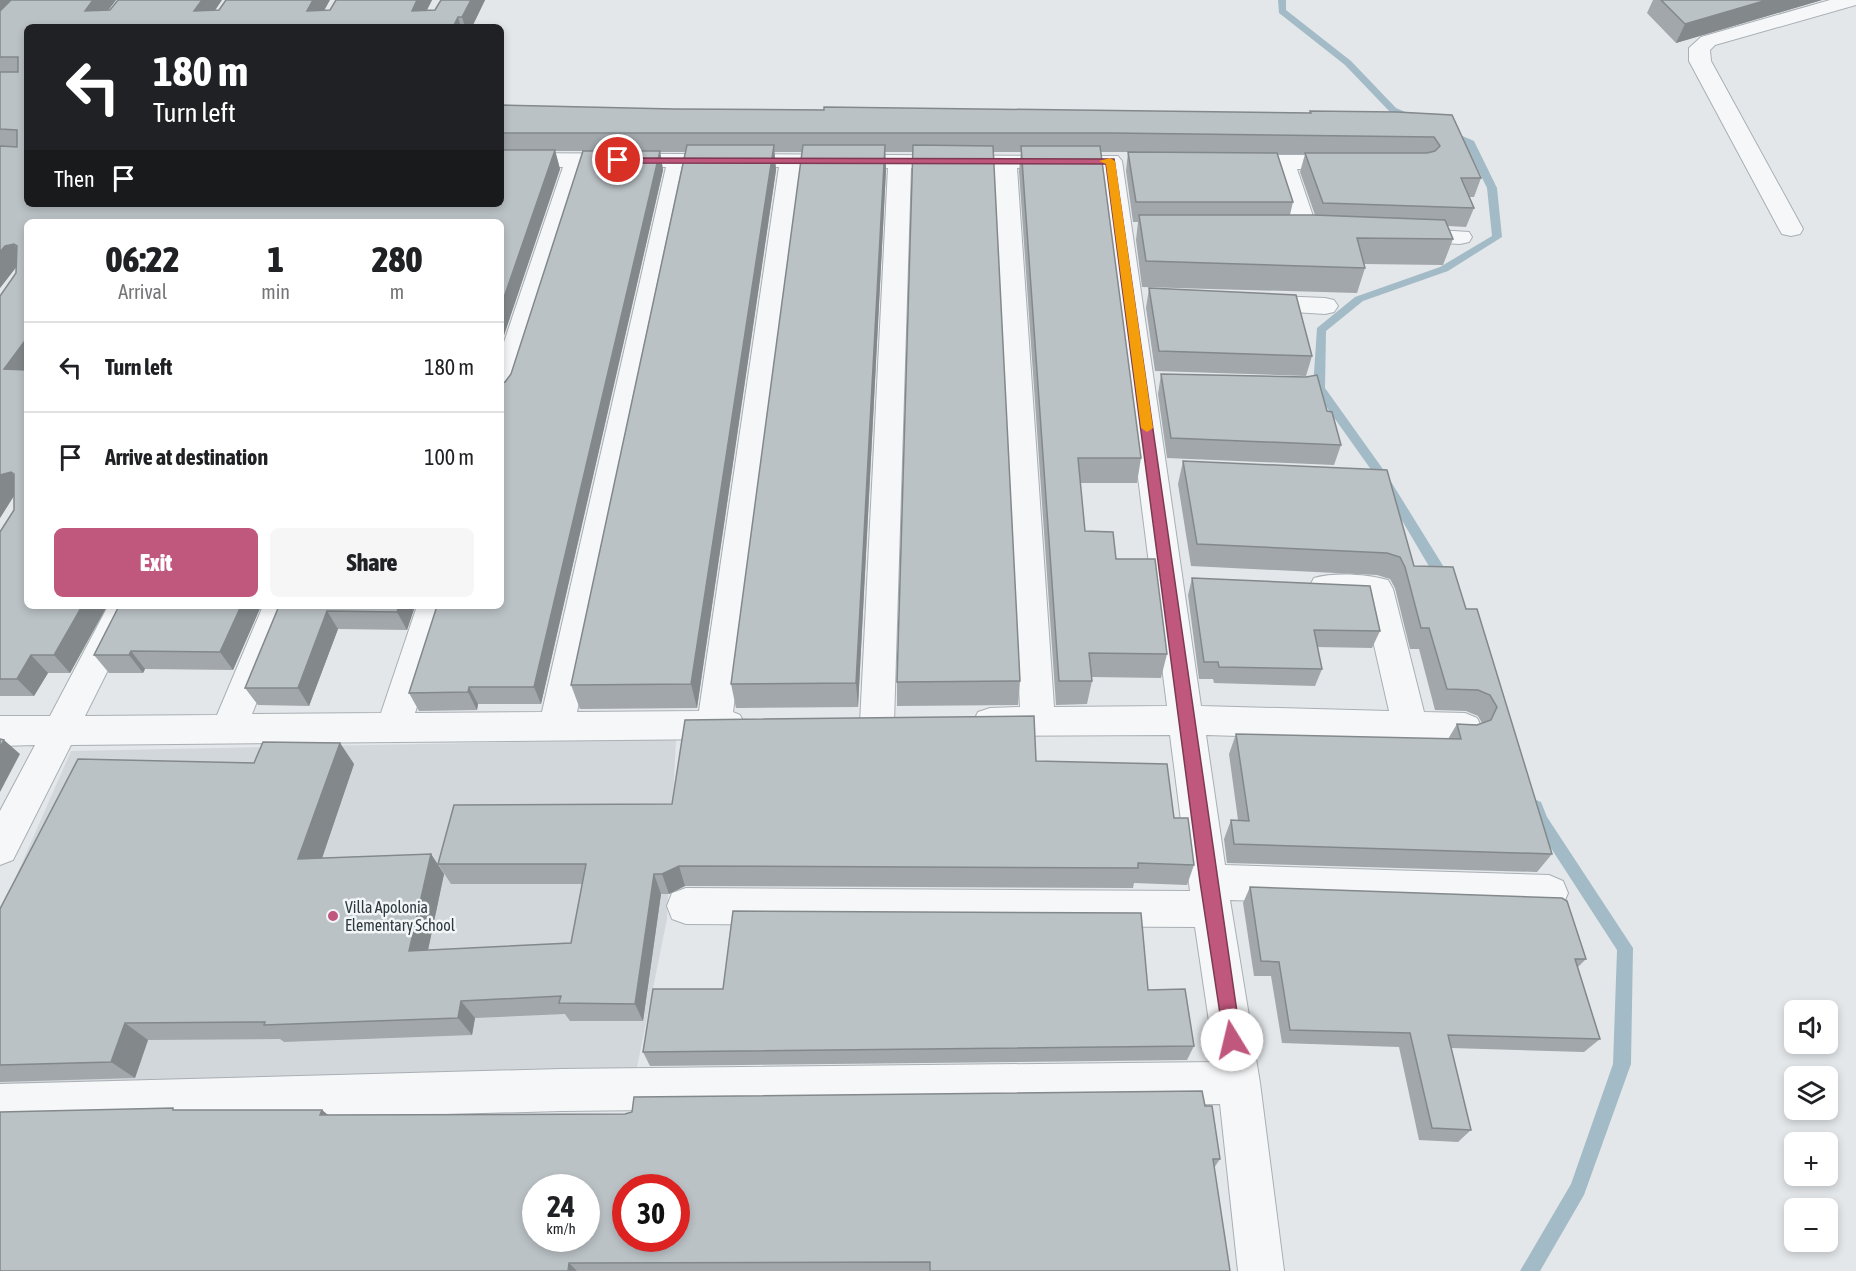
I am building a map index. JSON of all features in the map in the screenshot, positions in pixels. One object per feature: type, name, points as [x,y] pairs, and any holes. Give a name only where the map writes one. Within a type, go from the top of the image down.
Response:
[{"type":"street","points":[[1791,229],[1700,61],[1699,48],[1708,41],[1852,0]]},
{"type":"street","points":[[504,160],[1122,161],[1164,470],[1167,580],[1210,895],[1239,1083],[1261,1271]]},
{"type":"street","points":[[504,383],[577,160]]},
{"type":"street","points":[[556,727],[680,160]]},
{"type":"street","points":[[714,725],[792,160]]},
{"type":"street","points":[[877,723],[900,160]]},
{"type":"street","points":[[1005,161],[1038,722]]},
{"type":"street","points":[[1214,162],[1374,162]]},
{"type":"street","points":[[1283,162],[1306,232]]},
{"type":"street","points":[[1389,235],[1460,237]]},
{"type":"street","points":[[1233,302],[1325,306]]},
{"type":"street","points":[[1167,580],[1202,582]]},
{"type":"street","points":[[1295,585],[1377,589],[1410,726]]},
{"type":"street","points":[[0,848],[122,609]]},
{"type":"street","points":[[228,730],[278,609]]},
{"type":"street","points":[[393,729],[432,609]]},
{"type":"street","points":[[957,722],[1186,720],[1465,728]]},
{"type":"street","points":[[842,723],[912,723]]},
{"type":"street","points":[[0,731],[761,725]]},
{"type":"street","points":[[686,906],[1210,895],[1549,893]]},
{"type":"street","points":[[0,1105],[561,1090],[1239,1083]]},
{"type":"shaded area","name":"Villa Apolonia Elementary School","points":[[676,739],[667,919],[635,1077],[0,1095],[0,913],[71,751]]},
{"type":"building","points":[[11,0],[93,0],[85,11],[110,10],[118,0],[202,0],[194,11],[219,10],[226,0],[313,0],[307,11],[330,10],[336,0],[417,0],[412,11],[435,10],[441,0],[471,0],[462,17],[458,17],[454,24],[24,24],[24,207],[504,207],[504,150],[555,150],[504,297],[504,219],[24,219],[24,342],[4,369],[24,370],[24,609],[80,609],[54,655],[31,655],[17,679],[0,679],[0,532],[14,510],[14,474],[11,472],[0,475],[0,296],[16,273],[17,246],[14,244],[5,246],[0,252],[0,146],[17,147],[17,130],[0,129],[0,72],[18,72],[18,57],[0,57],[0,11]]},
{"type":"building","points":[[1661,0],[1767,0],[1685,24]]},
{"type":"building","points":[[504,105],[674,109],[824,110],[824,107],[1311,113],[1310,111],[1452,115],[1481,178],[1461,178],[1474,208],[1323,203],[1305,153],[1427,153],[1435,151],[1440,146],[1434,137],[1112,133],[504,133]]},
{"type":"building","points":[[687,145],[774,145],[691,684],[571,685]]},
{"type":"building","points":[[803,145],[885,145],[856,683],[731,684]]},
{"type":"building","points":[[913,145],[993,146],[1020,681],[897,682]]},
{"type":"building","points":[[1021,146],[1100,146],[1141,458],[1078,458],[1085,531],[1113,532],[1116,559],[1155,559],[1167,654],[1089,653],[1092,681],[1059,681]]},
{"type":"building","points":[[583,151],[660,151],[534,687],[469,687],[468,692],[409,693],[436,609],[504,609],[504,382],[511,374]]},
{"type":"building","points":[[1128,152],[1277,153],[1293,202],[1136,202]]},
{"type":"building","points":[[1139,215],[1313,215],[1445,220],[1453,239],[1357,238],[1365,268],[1146,261]]},
{"type":"building","points":[[1149,288],[1296,295],[1312,356],[1159,351]]},
{"type":"building","points":[[1161,374],[1306,377],[1317,375],[1327,411],[1332,412],[1341,445],[1171,438]]},
{"type":"building","points":[[1183,461],[1387,470],[1414,566],[1453,567],[1466,609],[1477,609],[1552,854],[1234,844],[1231,820],[1249,821],[1236,734],[1461,739],[1457,724],[1477,725],[1491,720],[1497,707],[1490,695],[1478,690],[1447,689],[1429,628],[1421,628],[1405,567],[1400,557],[1387,553],[1197,544]]},
{"type":"building","points":[[1192,578],[1370,586],[1380,631],[1314,630],[1322,669],[1219,667],[1218,662],[1204,662]]},
{"type":"building","points":[[117,609],[240,609],[220,652],[131,651],[129,655],[94,655]]},
{"type":"building","points":[[278,609],[398,609],[397,612],[327,611],[298,688],[245,688]]},
{"type":"building","name":"Villa Apolonia Elementary School","points":[[1034,716],[1036,761],[1167,764],[1174,818],[1188,818],[1194,865],[1138,863],[1138,868],[679,866],[662,874],[654,874],[635,1004],[559,1003],[561,996],[461,1001],[458,1018],[264,1025],[265,1022],[125,1023],[111,1062],[0,1065],[0,909],[78,759],[254,763],[263,742],[340,743],[298,859],[431,854],[409,951],[571,943],[586,864],[438,864],[454,805],[672,804],[685,720]]},
{"type":"building","points":[[1250,887],[1562,898],[1567,901],[1586,959],[1575,959],[1600,1039],[1448,1035],[1471,1130],[1432,1128],[1410,1033],[1290,1030],[1279,962],[1261,961]]},
{"type":"building","points":[[733,911],[1141,913],[1148,990],[1185,989],[1194,1046],[643,1052],[653,989],[723,989]]},
{"type":"building","points":[[1202,1091],[1205,1106],[1212,1106],[1220,1159],[1213,1159],[1230,1271],[930,1271],[930,1262],[569,1263],[568,1271],[0,1271],[0,1112],[173,1108],[173,1110],[322,1110],[320,1115],[625,1114],[632,1112],[634,1097]]},
{"type":"waterway","points":[[1282,0],[1282,11],[1348,63],[1393,110],[1414,119]]},
{"type":"waterway","points":[[1445,581],[1381,475],[1319,388],[1321,330],[1359,299],[1444,269],[1497,237],[1492,188],[1469,141],[1448,133]]},
{"type":"waterway","points":[[1529,1271],[1578,1189],[1622,1064],[1625,948],[1541,820],[1536,807]]},
{"type":"slow traffic","points":[[1104,161],[1110,161],[1147,428]]},
{"type":"place","name":"Villa Apolonia Elementary School","points":[[333,916]]},
{"type":"route","points":[[618,160],[1110,161],[1208,882],[1232,1040]]}]
